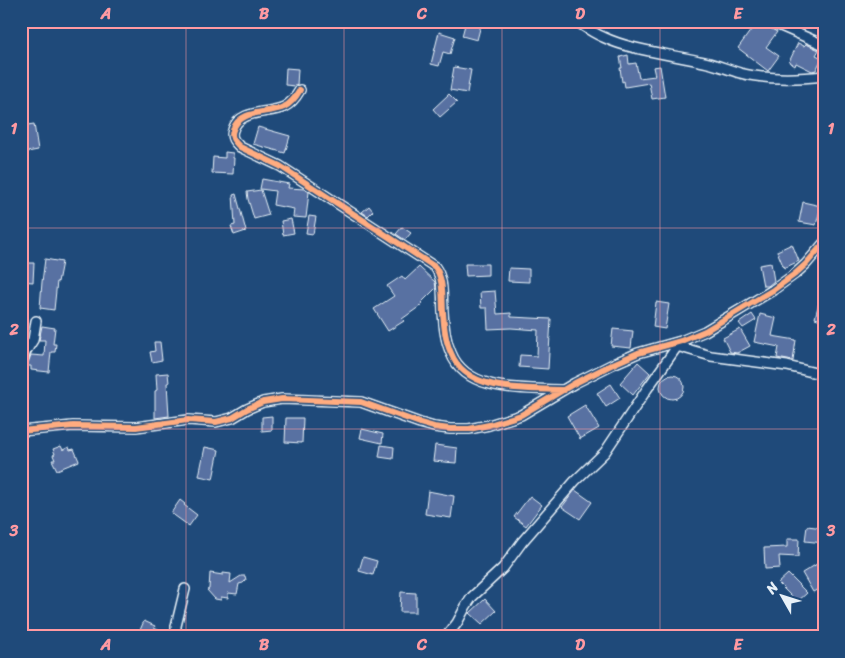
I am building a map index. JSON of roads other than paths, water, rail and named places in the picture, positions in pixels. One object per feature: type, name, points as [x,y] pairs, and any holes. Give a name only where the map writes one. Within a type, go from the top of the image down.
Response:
[{"type":"street","points":[[576,21],[602,37],[615,42],[713,63],[740,73],[788,79],[824,76]]},
{"type":"street","points":[[769,21],[824,45]]},
{"type":"street","points":[[300,90],[292,102],[285,106],[251,114],[237,123],[232,131],[233,139],[236,143],[240,147],[280,166],[435,268],[440,277],[445,330],[451,354],[456,363],[470,376],[493,386],[564,390]]},
{"type":"street","points":[[21,431],[73,426],[136,428],[188,420],[216,422],[232,418],[263,402],[282,398],[361,402],[434,427],[469,429],[521,415],[613,364],[638,353],[679,343],[705,330],[772,290],[794,274],[824,243]]},
{"type":"street","points":[[21,364],[33,340],[36,321]]},
{"type":"street","points":[[679,343],[711,356],[787,366],[824,375]]},
{"type":"street","points":[[446,637],[472,598],[503,568],[522,542],[575,481],[606,452],[679,343]]},
{"type":"street","points":[[176,637],[176,626],[185,589]]}]
